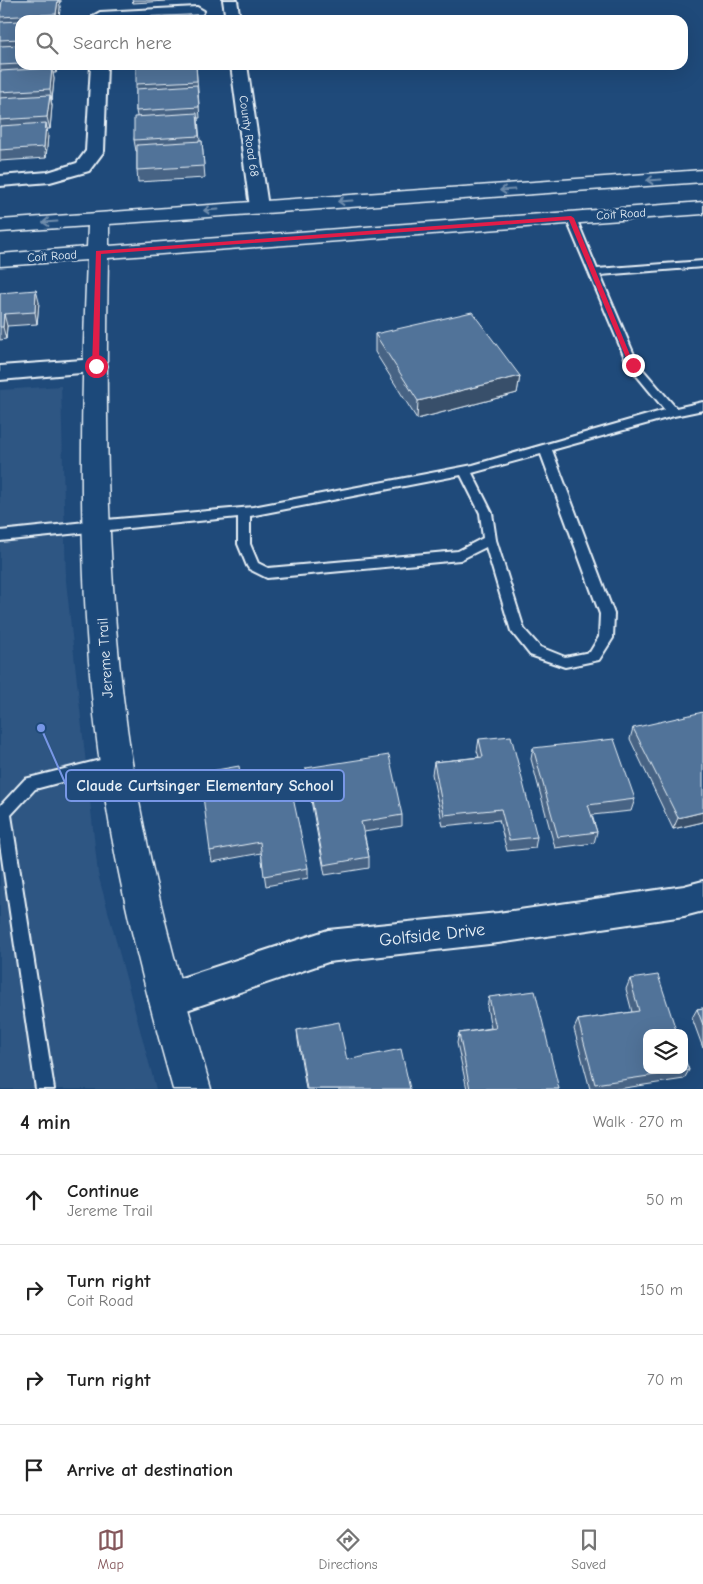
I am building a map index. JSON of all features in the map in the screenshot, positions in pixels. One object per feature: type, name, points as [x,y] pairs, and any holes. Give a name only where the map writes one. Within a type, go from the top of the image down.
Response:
[{"type":"main road","points":[[0,226],[703,176]]},
{"type":"main road","points":[[556,187],[571,218]]},
{"type":"main road","name":"Coit Road","points":[[0,260],[703,208]]},
{"type":"main road","name":"Jereme Trail","points":[[99,219],[95,525],[104,660],[116,762],[128,832],[166,1000],[192,1089]]},
{"type":"street","points":[[100,15],[101,0]]},
{"type":"street","points":[[230,0],[232,15]]},
{"type":"street","points":[[142,15],[197,11]]},
{"type":"street","points":[[0,181],[50,177],[81,168],[96,151],[98,70]]},
{"type":"street","name":"County Road 68","points":[[240,70],[259,207]]},
{"type":"street","points":[[0,373],[96,366]]},
{"type":"street","name":"Golfside Drive","points":[[166,1000],[328,946],[498,928],[684,901],[703,896]]},
{"type":"lane","points":[[571,218],[633,365],[673,412]]},
{"type":"lane","points":[[594,272],[703,264]]},
{"type":"lane","points":[[0,536],[95,525],[244,512],[465,471],[673,412],[703,406]]},
{"type":"lane","points":[[465,471],[486,513],[490,540],[518,631],[535,651],[566,662],[594,656],[606,638],[606,614],[545,448]]},
{"type":"lane","points":[[244,512],[244,544],[253,566],[267,573],[460,556],[490,540]]},
{"type":"lane","points":[[45,1089],[3,813],[30,784],[116,762]]},
{"type":"shaded area","points":[[61,386],[66,581],[98,874],[156,1089],[0,1089],[0,390]]},
{"type":"building","points":[[2,0],[58,0],[56,14],[0,17]]},
{"type":"building","points":[[15,21],[15,39],[0,40],[0,22]]},
{"type":"building","points":[[15,45],[15,64],[0,65],[0,46]]},
{"type":"building","points":[[52,70],[50,89],[0,92],[0,71]]},
{"type":"building","points":[[136,70],[196,70],[197,81],[136,84]]},
{"type":"building","points":[[197,85],[199,107],[136,111],[136,89]]},
{"type":"building","points":[[50,95],[47,117],[0,120],[0,98]]},
{"type":"building","points":[[197,113],[199,136],[134,140],[134,117]]},
{"type":"building","points":[[46,123],[44,147],[0,150],[0,126]]},
{"type":"building","points":[[202,141],[204,166],[137,170],[137,145]]},
{"type":"building","points":[[36,290],[35,312],[4,314],[3,327],[0,327],[0,293]]},
{"type":"building","points":[[472,312],[520,376],[418,401],[375,334]]},
{"type":"building","points":[[703,712],[703,812],[678,818],[633,728]]},
{"type":"building","points":[[511,736],[537,837],[509,840],[501,809],[444,815],[434,762],[483,757],[479,739]]},
{"type":"building","points":[[614,739],[635,799],[588,805],[597,832],[558,837],[533,748]]},
{"type":"building","points":[[389,755],[402,815],[361,822],[369,857],[324,865],[306,768]]},
{"type":"building","points":[[239,766],[242,787],[289,779],[308,868],[264,876],[260,842],[210,851],[200,773]]},
{"type":"building","points":[[658,975],[676,1029],[643,1029],[643,1074],[662,1074],[595,1084],[578,1020],[639,1011],[630,979]]},
{"type":"building","points":[[535,991],[559,1089],[470,1089],[459,1033],[496,1028],[489,997]]},
{"type":"building","points":[[703,1008],[703,1025],[697,1009]]},
{"type":"building","points":[[339,1022],[347,1060],[401,1049],[410,1089],[307,1089],[297,1030]]},
{"type":"place","name":"Claude Curtsinger Elementary School","points":[[41,728]]},
{"type":"route","points":[[96,366],[98,253],[571,218],[633,365]]}]
